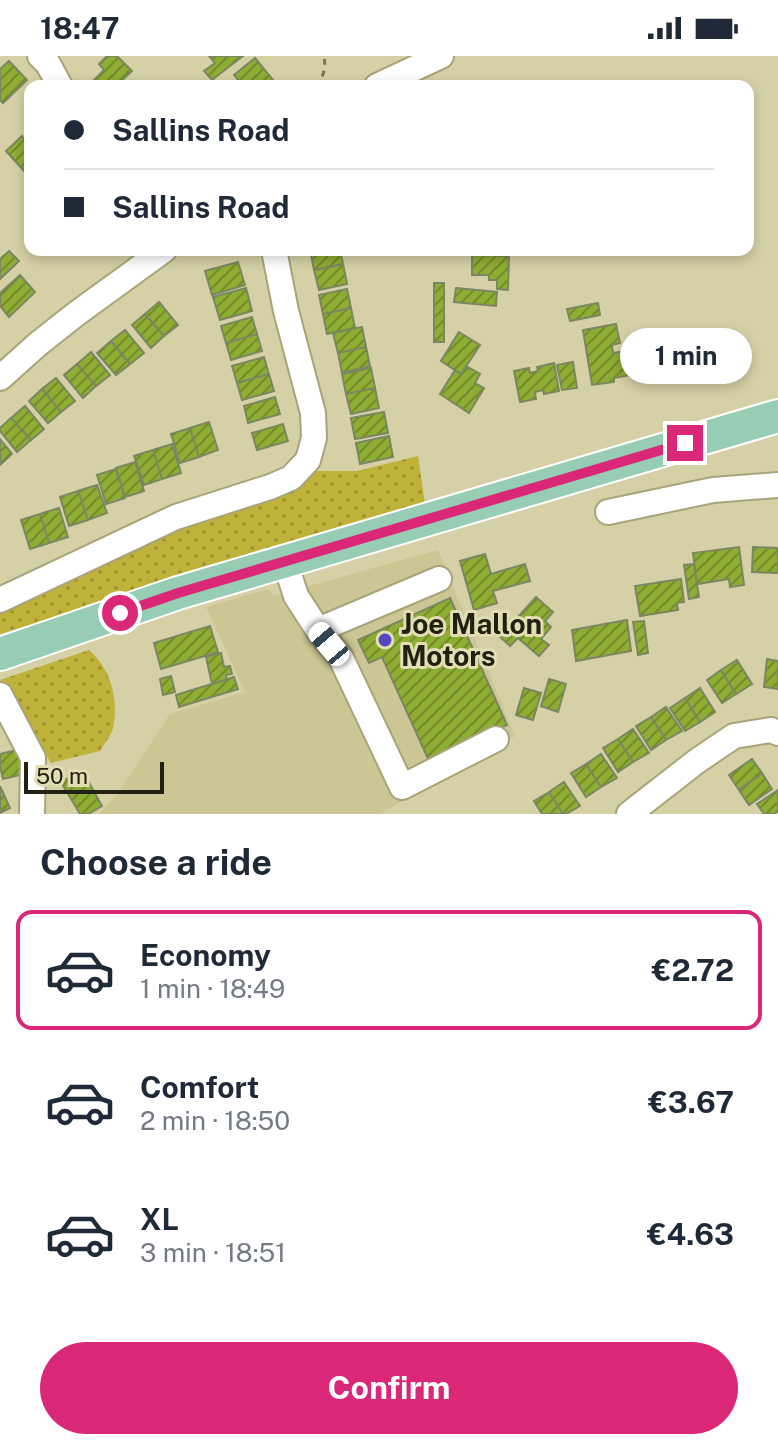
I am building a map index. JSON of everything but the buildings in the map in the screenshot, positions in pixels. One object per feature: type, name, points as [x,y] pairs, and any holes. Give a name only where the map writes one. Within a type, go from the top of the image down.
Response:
[{"type":"main road","points":[[0,654],[178,593],[778,416]]},
{"type":"street","points":[[40,56],[57,80]]},
{"type":"street","points":[[390,80],[441,56]]},
{"type":"street","points":[[0,378],[76,314],[156,256]]},
{"type":"street","points":[[0,600],[176,517],[291,478],[308,460],[314,438],[313,413],[275,256]]},
{"type":"street","points":[[608,512],[713,490],[778,485]]},
{"type":"street","points":[[285,562],[296,596],[341,658],[402,787],[496,739]]},
{"type":"street","points":[[318,630],[439,579]]},
{"type":"street","points":[[0,695],[33,758],[32,814]]},
{"type":"street","points":[[629,814],[734,736],[771,730],[778,733]]},
{"type":"path","points":[[320,80],[326,65],[324,56]]},
{"type":"shaded area","points":[[418,456],[426,511],[246,560],[0,634],[0,604],[312,471],[357,471]]},
{"type":"shaded area","points":[[438,550],[515,736],[380,814],[99,814],[116,796],[170,714],[245,692],[206,607],[268,589],[273,596]]},
{"type":"shaded area","points":[[89,650],[103,666],[112,686],[115,717],[112,731],[100,751],[51,763],[0,680]]},
{"type":"place","name":"Joe Mallon Motors","points":[[385,640]]},
{"type":"route","points":[[120,613],[178,593],[685,443]]}]
